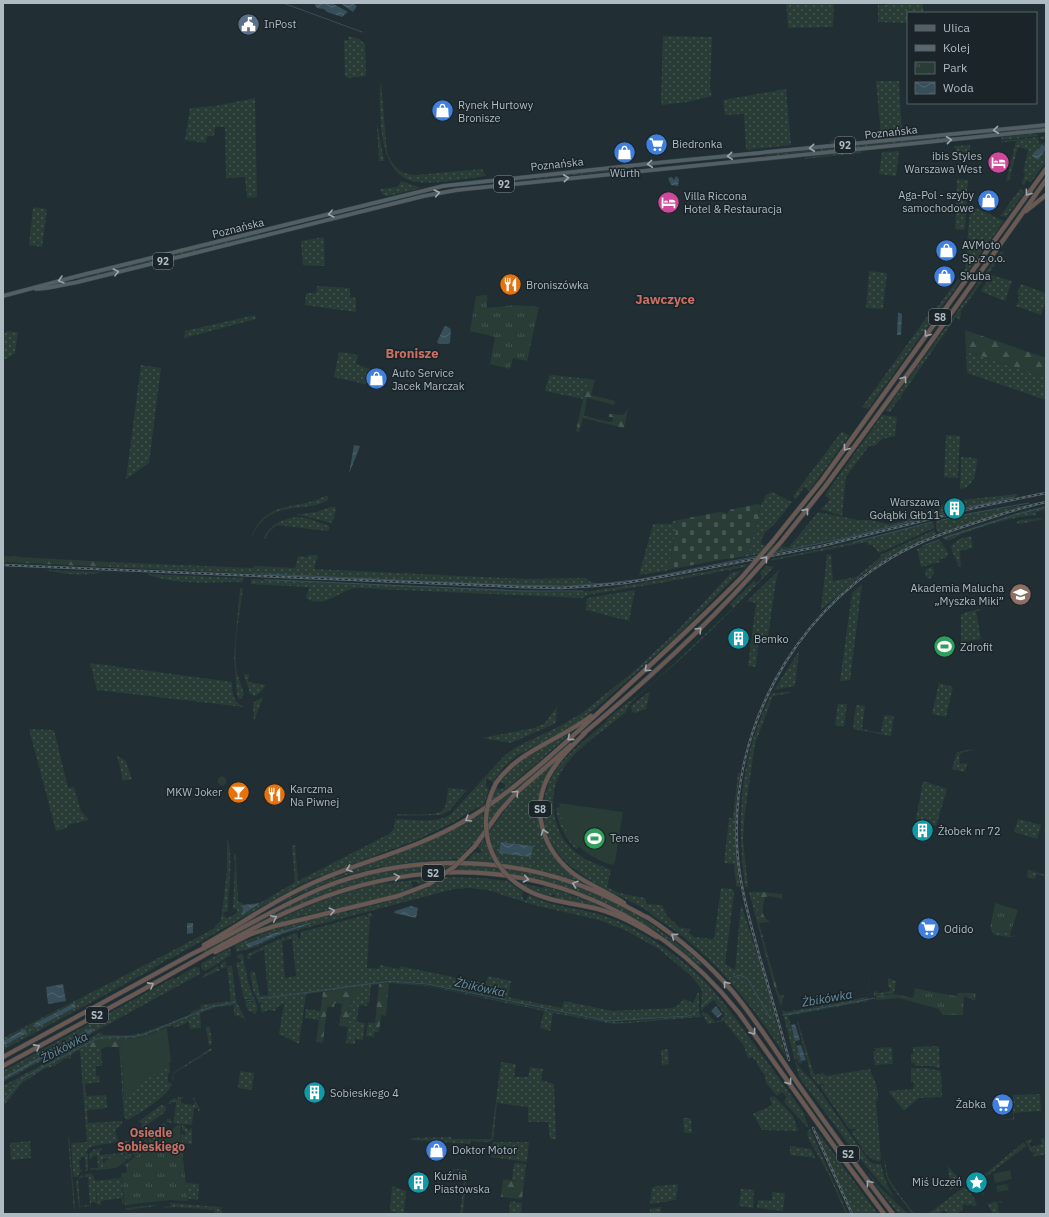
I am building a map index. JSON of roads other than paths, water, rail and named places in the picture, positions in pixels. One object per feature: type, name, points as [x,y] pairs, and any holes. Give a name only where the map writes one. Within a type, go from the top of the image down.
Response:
[{"type":"highway","name":"S8","points":[[676,949],[636,925],[611,913],[547,898],[525,889],[514,882],[494,858],[485,828],[489,798],[496,783],[505,771],[520,758],[571,730],[620,693],[675,644],[742,577],[773,542],[818,486],[1046,169]]},
{"type":"highway","name":"S8","points":[[648,918],[574,873],[554,854],[543,832],[540,810],[541,798],[546,782],[559,761],[585,732],[672,657],[718,612],[781,542],[827,484],[881,411],[1046,180]]},
{"type":"highway","points":[[1017,220],[1031,206],[1046,195]]},
{"type":"highway","points":[[3,1057],[190,955],[303,887],[323,878],[416,844],[440,834],[465,820],[508,791],[575,734],[620,693]]},
{"type":"highway","points":[[191,963],[197,962],[236,941],[269,928],[297,919],[398,896],[429,884],[454,867],[476,846],[500,811],[515,794],[585,732]]},
{"type":"highway","name":"S2","points":[[190,955],[296,899],[323,888],[376,871],[426,864],[479,864],[511,867],[538,872],[564,880],[593,891],[648,918],[681,941],[706,964],[729,988],[750,1014],[869,1183],[893,1214]]},
{"type":"highway","name":"S2","points":[[3,1066],[191,963],[228,941],[287,912],[324,897],[360,885],[385,879],[440,872],[467,872],[505,876],[568,890],[618,911],[646,927],[676,949],[710,979],[739,1013],[884,1214]]},
{"type":"main road","name":"Poznańska","points":[[3,296],[406,195],[461,183],[1046,125]]},
{"type":"main road","name":"Poznańska","points":[[32,289],[47,288],[78,282],[424,196],[457,190],[1046,130]]},
{"type":"main road","points":[[78,276],[75,279],[78,282]]},
{"type":"water","points":[[314,3],[332,3],[348,12],[342,17],[327,12],[324,9],[317,8]]},
{"type":"water","points":[[340,3],[353,3],[357,6],[353,12]]},
{"type":"water","points":[[1041,146],[1045,146],[1046,149],[1038,160],[1032,156]]},
{"type":"water","points":[[676,176],[679,179],[678,186],[671,185],[668,178],[672,177],[674,180]]},
{"type":"water","points":[[898,313],[902,314],[901,335],[897,335]]},
{"type":"water","points":[[446,326],[451,329],[450,343],[439,344],[437,342],[444,327]]},
{"type":"water","points":[[354,445],[360,446],[349,474]]},
{"type":"water","points":[[501,842],[533,846],[531,857],[499,853]]},
{"type":"water","points":[[260,903],[242,915],[243,905]]},
{"type":"water","points":[[411,906],[418,908],[416,918],[394,913],[395,911]]},
{"type":"water","points":[[187,923],[193,923],[193,933],[187,934]]},
{"type":"water","points":[[310,923],[248,948],[246,944],[275,933]]},
{"type":"water","points":[[63,984],[66,1001],[48,1004],[46,987]]},
{"type":"water","points":[[74,1003],[76,1007],[36,1028],[34,1024]]},
{"type":"water","points":[[716,1006],[722,1014],[718,1018],[711,1011]]},
{"type":"water","points":[[795,1024],[800,1040],[795,1041],[791,1025]]},
{"type":"water","points":[[92,1028],[93,1031],[51,1054],[49,1051]]},
{"type":"water","points":[[25,1029],[27,1033],[3,1046],[3,1041]]},
{"type":"water","points":[[801,1045],[806,1060],[801,1061],[797,1046]]},
{"type":"water","points":[[40,1057],[41,1059],[5,1079],[4,1077]]},
{"type":"waterway","points":[[283,3],[362,32]]},
{"type":"waterway","points":[[938,514],[1014,497]]},
{"type":"waterway","points":[[938,521],[1029,503]]},
{"type":"waterway","points":[[944,538],[1018,514],[1046,507]]},
{"type":"waterway","points":[[773,553],[841,539],[932,516]]},
{"type":"waterway","points":[[853,544],[854,542],[932,522]]},
{"type":"waterway","points":[[923,546],[939,540]]},
{"type":"waterway","points":[[265,575],[506,585],[568,586],[642,579],[758,556]]},
{"type":"waterway","points":[[265,579],[521,591],[583,591]]},
{"type":"waterway","name":"Żbikówka","points":[[734,977],[739,975],[747,978],[769,1016],[773,1018]]},
{"type":"waterway","name":"Żbikówka","points":[[258,999],[390,981],[427,984],[608,1021],[687,1016],[691,1015],[697,1010]]},
{"type":"waterway","name":"Żbikówka","points":[[703,1005],[712,997]]},
{"type":"waterway","name":"Żbikówka","points":[[783,1015],[875,998]]},
{"type":"waterway","name":"Żbikówka","points":[[246,1001],[253,1000]]},
{"type":"waterway","name":"Żbikówka","points":[[3,1102],[23,1078],[94,1040],[106,1037],[130,1037],[142,1035],[211,1007],[236,1002]]},
{"type":"railway","points":[[3,565],[520,587],[561,588],[593,586],[625,583],[666,576],[822,546],[982,506],[1046,493]]},
{"type":"railway","points":[[789,1060],[749,917],[738,861],[738,804],[745,761],[757,720],[775,681],[797,645],[824,612],[856,583],[891,558],[915,545],[965,526],[1011,511],[1046,502]]},
{"type":"railway","points":[[813,1128],[852,1214]]},
{"type":"place","name":"InPost","points":[[249,24]]},
{"type":"place","name":"Rynek Hurtowy Bronisze","points":[[442,111]]},
{"type":"place","name":"Biedronka","points":[[656,144]]},
{"type":"place","name":"Würth","points":[[625,153]]},
{"type":"place","name":"ibis Styles Warszawa West","points":[[998,162]]},
{"type":"place","name":"Aga-Pol - szyby samochodowe","points":[[989,201]]},
{"type":"place","name":"Villa Riccona Hotel & Restauracja","points":[[668,202]]},
{"type":"place","name":"AVMoto Sp. z o.o.","points":[[947,251]]},
{"type":"place","name":"Skuba","points":[[944,276]]},
{"type":"place","name":"Broniszówka","points":[[511,285]]},
{"type":"place","name":"Auto Service Jacek Marczak","points":[[377,379]]},
{"type":"place","name":"Warszawa Gołąbki Głb11","points":[[955,508]]},
{"type":"place","name":"Akademia Malucha „Myszka Miki”","points":[[1020,594]]},
{"type":"place","name":"Bemko","points":[[739,639]]},
{"type":"place","name":"Zdrofit","points":[[945,647]]},
{"type":"place","name":"MKW Joker","points":[[238,792]]},
{"type":"place","name":"Karczma Na Piwnej","points":[[274,795]]},
{"type":"place","name":"Żłobek nr 72","points":[[922,831]]},
{"type":"place","name":"Tenes","points":[[595,838]]},
{"type":"place","name":"Odido","points":[[928,929]]},
{"type":"place","name":"Sobieskiego 4","points":[[314,1093]]},
{"type":"place","name":"Żabka","points":[[1002,1104]]},
{"type":"place","name":"Doktor Motor","points":[[436,1150]]},
{"type":"place","name":"Kuźnia Piastowska","points":[[419,1182]]},
{"type":"place","name":"Miś Uczeń","points":[[977,1182]]},
{"type":"district","name":"Jawczyce","points":[[665,299]]},
{"type":"district","name":"Bronisze","points":[[412,353]]},
{"type":"district","name":"Osiedle Sobieskiego","points":[[151,1139]]}]
